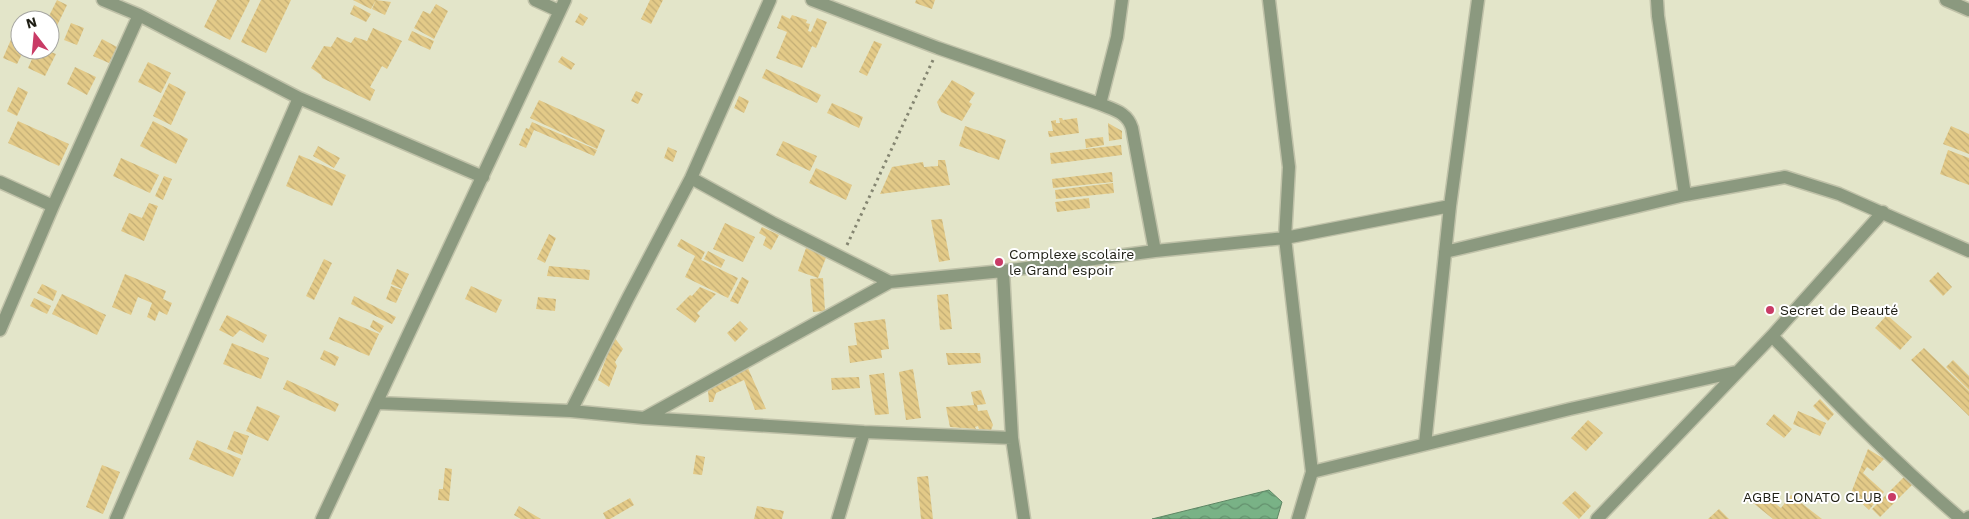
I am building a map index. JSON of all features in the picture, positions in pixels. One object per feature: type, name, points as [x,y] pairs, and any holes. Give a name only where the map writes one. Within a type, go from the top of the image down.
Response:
[{"type":"street","points":[[103,0],[139,15],[299,98],[484,177]]},
{"type":"street","points":[[322,519],[484,177],[562,6],[535,0]]},
{"type":"street","points":[[571,411],[690,178],[770,0]]},
{"type":"street","points":[[812,0],[938,48],[1100,104],[1130,119],[1155,251]]},
{"type":"street","points":[[1100,104],[1117,37],[1122,0]]},
{"type":"street","points":[[1269,0],[1289,167],[1285,238],[1312,472],[1298,519]]},
{"type":"street","points":[[1425,444],[1450,206],[1478,0]]},
{"type":"street","points":[[1657,0],[1685,195]]},
{"type":"street","points":[[1946,0],[1969,10]]},
{"type":"street","points":[[0,330],[53,206],[139,15]]},
{"type":"street","points":[[116,519],[299,98]]},
{"type":"street","points":[[1445,252],[1685,195],[1785,177],[1839,194],[1969,252]]},
{"type":"street","points":[[690,178],[773,223],[890,282]]},
{"type":"street","points":[[0,182],[53,206]]},
{"type":"street","points":[[644,418],[890,282],[1285,238],[1450,206]]},
{"type":"street","points":[[1598,519],[1772,336],[1883,212]]},
{"type":"street","points":[[1002,271],[1012,438],[1024,519]]},
{"type":"street","points":[[1772,336],[1859,425],[1928,491],[1961,519]]},
{"type":"street","points":[[1312,472],[1560,411],[1736,372]]},
{"type":"street","points":[[378,403],[571,411],[644,418],[864,432],[1012,438]]},
{"type":"street","points":[[838,519],[864,432]]},
{"type":"path","points":[[841,256],[938,48]]},
{"type":"water","points":[[1269,490],[1282,502],[1277,519],[1152,519]]},
{"type":"building","points":[[57,0],[67,5],[60,19],[60,10],[52,10]]},
{"type":"building","points":[[217,0],[250,0],[230,40],[204,27]]},
{"type":"building","points":[[261,0],[291,0],[266,53],[241,42]]},
{"type":"building","points":[[353,0],[376,0],[371,9]]},
{"type":"building","points":[[376,0],[391,2],[385,15],[372,9]]},
{"type":"building","points":[[650,0],[663,0],[651,24],[641,19]]},
{"type":"building","points":[[916,0],[935,0],[932,9],[915,3]]},
{"type":"building","points":[[436,4],[448,11],[434,39],[414,28],[423,11],[430,14]]},
{"type":"building","points":[[354,5],[371,14],[366,22],[350,14]]},
{"type":"building","points":[[580,13],[588,18],[583,26],[575,22]]},
{"type":"building","points":[[782,15],[790,19],[792,15],[807,20],[806,23],[810,24],[808,31],[811,32],[817,18],[827,22],[816,48],[812,46],[802,68],[776,58],[787,32],[777,28]]},
{"type":"building","points":[[71,23],[84,28],[77,45],[64,40]]},
{"type":"building","points":[[373,28],[402,41],[387,69],[382,66],[370,87],[375,90],[370,101],[322,78],[321,75],[311,68],[324,46],[331,47],[337,37],[351,43],[355,37],[367,41]]},
{"type":"building","points":[[412,31],[434,41],[430,50],[408,40]]},
{"type":"building","points":[[102,39],[117,47],[109,63],[93,56]]},
{"type":"building","points":[[874,41],[882,44],[867,76],[859,72]]},
{"type":"building","points":[[10,42],[10,60],[19,60],[17,64],[3,58]]},
{"type":"building","points":[[562,56],[575,64],[571,70],[558,62]]},
{"type":"building","points":[[32,60],[53,60],[45,76],[28,68]]},
{"type":"building","points":[[148,62],[171,73],[161,93],[138,82]]},
{"type":"building","points":[[75,67],[96,77],[87,95],[67,84]]},
{"type":"building","points":[[766,69],[821,95],[817,103],[762,78]]},
{"type":"building","points":[[952,80],[975,93],[969,102],[972,104],[962,121],[941,112],[937,102]]},
{"type":"building","points":[[169,83],[186,92],[171,125],[153,116]]},
{"type":"building","points":[[18,87],[28,92],[17,116],[7,111]]},
{"type":"building","points":[[636,91],[643,94],[638,104],[631,101]]},
{"type":"building","points":[[739,96],[749,101],[744,113],[734,108]]},
{"type":"building","points":[[539,100],[605,130],[597,149],[530,118]]},
{"type":"building","points":[[832,103],[863,117],[859,128],[827,113]]},
{"type":"building","points":[[1059,118],[1063,120],[1077,118],[1079,133],[1049,137],[1048,131],[1053,131],[1051,121],[1056,120],[1056,123],[1060,123]]},
{"type":"building","points":[[18,121],[69,144],[59,166],[8,143]]},
{"type":"building","points":[[153,121],[188,139],[176,164],[140,146]]},
{"type":"building","points":[[532,122],[597,150],[594,156],[534,130],[526,148],[519,145],[526,128],[529,129]]},
{"type":"building","points":[[1108,123],[1122,131],[1122,139],[1109,141]]},
{"type":"building","points":[[965,126],[1006,140],[999,160],[959,146]]},
{"type":"building","points":[[1951,126],[1969,134],[1969,154],[1943,144]]},
{"type":"building","points":[[1103,137],[1104,145],[1086,148],[1085,139]]},
{"type":"building","points":[[783,141],[817,156],[810,171],[776,155]]},
{"type":"building","points":[[1121,145],[1122,155],[1051,164],[1050,153]]},
{"type":"building","points":[[318,146],[340,158],[334,168],[313,156]]},
{"type":"building","points":[[668,147],[677,151],[673,162],[664,158]]},
{"type":"building","points":[[1948,150],[1969,158],[1969,185],[1940,174]]},
{"type":"building","points":[[299,155],[346,175],[332,206],[286,186]]},
{"type":"building","points":[[121,158],[159,175],[150,193],[113,176]]},
{"type":"building","points":[[938,160],[945,160],[950,185],[880,194],[892,167],[923,162],[924,167],[938,166]]},
{"type":"building","points":[[816,168],[852,185],[846,200],[809,183]]},
{"type":"building","points":[[1112,172],[1113,182],[1053,188],[1052,179]]},
{"type":"building","points":[[164,176],[172,179],[163,200],[155,196]]},
{"type":"building","points":[[1113,183],[1114,193],[1056,199],[1055,190]]},
{"type":"building","points":[[1089,198],[1090,208],[1057,212],[1055,202]]},
{"type":"building","points":[[149,203],[158,206],[144,241],[121,231],[129,213],[142,218]]},
{"type":"building","points":[[942,219],[950,260],[939,262],[931,220]]},
{"type":"building","points":[[725,223],[755,237],[743,262],[713,249]]},
{"type":"building","points":[[762,227],[779,235],[771,250],[763,245],[766,237],[759,233]]},
{"type":"building","points":[[549,234],[556,238],[545,263],[537,259]]},
{"type":"building","points":[[681,239],[705,252],[701,260],[738,278],[728,298],[685,277],[695,256],[677,246]]},
{"type":"building","points":[[806,248],[827,255],[818,278],[798,271]]},
{"type":"building","points":[[708,251],[725,260],[721,268],[704,259]]},
{"type":"building","points":[[324,259],[332,263],[314,300],[306,296]]},
{"type":"building","points":[[549,266],[590,270],[589,280],[547,276]]},
{"type":"building","points":[[397,269],[409,274],[402,289],[391,284]]},
{"type":"building","points":[[1938,272],[1952,287],[1943,296],[1929,281]]},
{"type":"building","points":[[125,274],[166,291],[163,299],[172,303],[167,315],[159,311],[155,321],[147,317],[152,303],[138,297],[131,315],[112,307]]},
{"type":"building","points":[[742,277],[749,281],[738,304],[730,301]]},
{"type":"building","points":[[823,278],[825,311],[813,312],[810,279]]},
{"type":"building","points":[[42,284],[57,291],[53,301],[37,293]]},
{"type":"building","points":[[391,286],[402,290],[396,303],[386,299]]},
{"type":"building","points":[[471,286],[502,300],[496,313],[465,299]]},
{"type":"building","points":[[700,287],[716,294],[697,313],[700,316],[695,323],[676,309]]},
{"type":"building","points":[[62,294],[106,315],[97,335],[52,314]]},
{"type":"building","points":[[948,294],[952,329],[940,330],[937,295]]},
{"type":"building","points":[[354,296],[396,317],[392,324],[351,304]]},
{"type":"building","points":[[538,297],[556,299],[555,311],[536,309]]},
{"type":"building","points":[[34,298],[51,306],[47,314],[30,306]]},
{"type":"building","points":[[227,315],[267,335],[263,343],[240,330],[233,337],[219,330]]},
{"type":"building","points":[[1887,315],[1912,337],[1900,350],[1875,328]]},
{"type":"building","points":[[339,317],[379,334],[369,356],[329,339]]},
{"type":"building","points":[[885,319],[889,349],[881,350],[882,358],[850,363],[848,346],[857,345],[854,323]]},
{"type":"building","points":[[373,320],[384,326],[380,333],[370,327]]},
{"type":"building","points":[[740,321],[748,329],[735,342],[727,333]]},
{"type":"building","points":[[614,337],[623,349],[615,362],[617,366],[609,387],[598,380]]},
{"type":"building","points":[[232,343],[269,358],[261,379],[223,364]]},
{"type":"building","points":[[1924,348],[1969,391],[1969,416],[1911,360]]},
{"type":"building","points":[[324,350],[339,357],[335,366],[320,359]]},
{"type":"building","points":[[946,353],[980,353],[981,363],[948,365]]},
{"type":"building","points":[[1953,360],[1969,376],[1969,390],[1946,367]]},
{"type":"building","points":[[747,366],[766,409],[755,410],[744,380],[716,393],[713,402],[709,402],[708,391]]},
{"type":"building","points":[[913,369],[921,418],[906,420],[899,372]]},
{"type":"building","points":[[884,373],[889,414],[875,415],[869,375]]},
{"type":"building","points":[[859,377],[860,388],[832,390],[831,378]]},
{"type":"building","points":[[287,380],[339,404],[335,412],[283,389]]},
{"type":"building","points":[[981,390],[986,404],[977,405],[978,411],[987,410],[993,425],[991,430],[979,429],[978,426],[975,427],[976,429],[950,427],[946,407],[974,405],[971,392]]},
{"type":"building","points":[[1820,399],[1834,414],[1828,421],[1813,406]]},
{"type":"building","points":[[257,406],[280,416],[268,441],[246,431]]},
{"type":"building","points":[[1798,411],[1826,423],[1820,436],[1793,424]]},
{"type":"building","points":[[1774,414],[1792,429],[1784,438],[1766,424]]},
{"type":"building","points":[[1588,420],[1603,433],[1586,451],[1571,438]]},
{"type":"building","points":[[234,431],[249,436],[242,455],[227,449]]},
{"type":"building","points":[[197,440],[241,459],[233,477],[189,459]]},
{"type":"building","points":[[1868,449],[1884,459],[1873,471],[1867,467],[1863,473],[1884,492],[1869,510],[1851,493]]},
{"type":"building","points":[[696,455],[705,457],[702,475],[693,474]]},
{"type":"building","points":[[102,465],[120,472],[103,514],[86,507]]},
{"type":"building","points":[[445,468],[452,469],[449,501],[438,500],[439,489],[443,489]]},
{"type":"building","points":[[928,476],[933,519],[921,519],[917,477]]},
{"type":"building","points":[[1905,476],[1913,484],[1880,517],[1872,509]]},
{"type":"building","points":[[1575,491],[1591,506],[1579,519],[1562,503]]},
{"type":"building","points":[[1760,492],[1781,508],[1791,495],[1822,519],[1773,519],[1752,502]]},
{"type":"building","points":[[630,498],[634,505],[610,519],[606,519],[603,513]]},
{"type":"building","points":[[519,506],[541,519],[521,519],[514,515]]},
{"type":"building","points":[[757,506],[784,511],[782,519],[754,519]]},
{"type":"building","points":[[1719,509],[1729,519],[1708,519]]},
{"type":"place","name":"Complexe scolaire le Grand espoir","points":[[999,262]]},
{"type":"place","name":"Secret de Beauté","points":[[1770,310]]},
{"type":"place","name":"AGBE LONATO CLUB","points":[[1892,497]]}]
